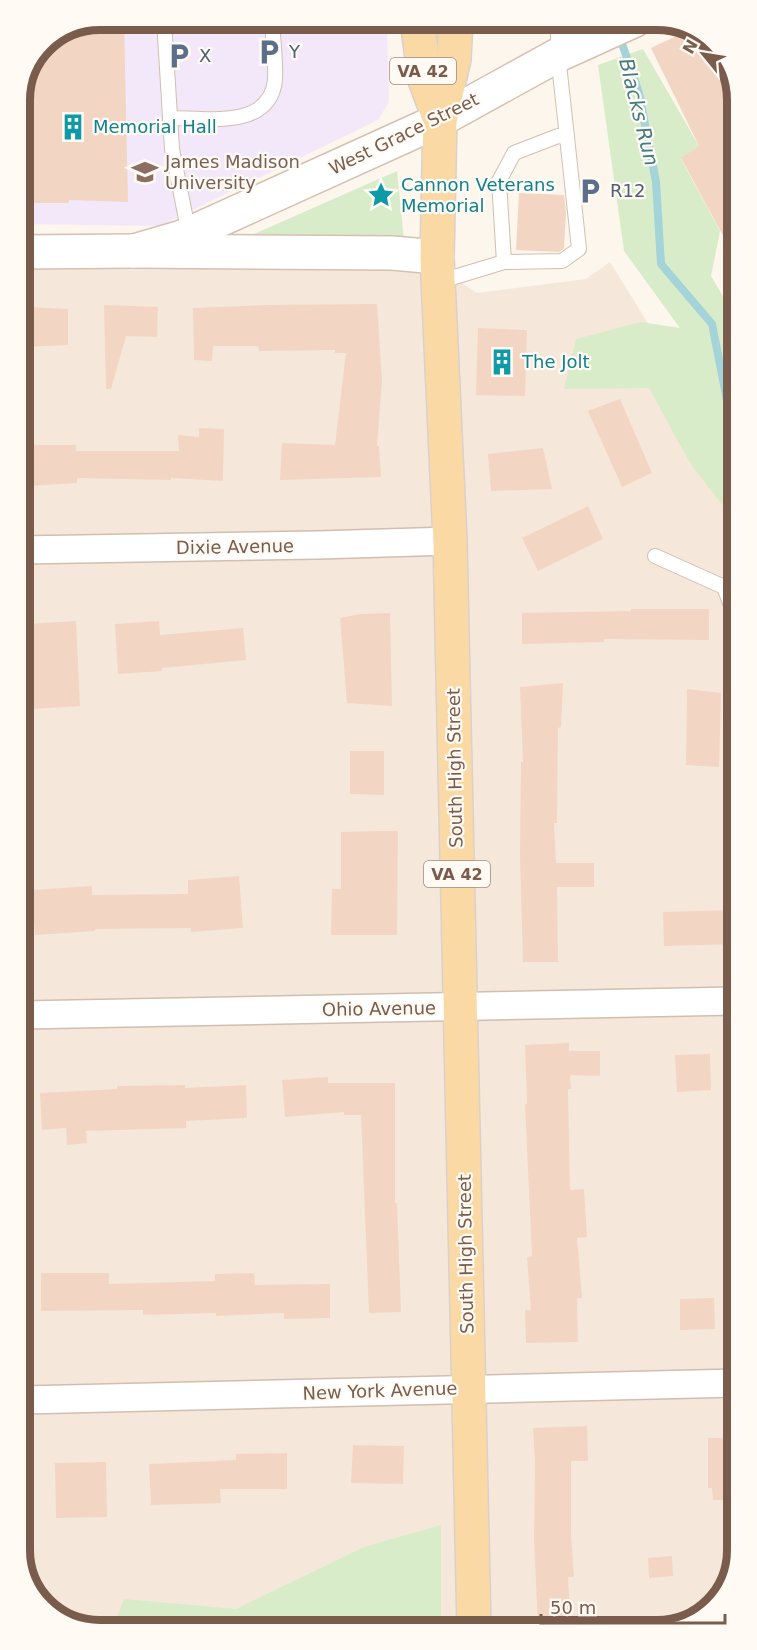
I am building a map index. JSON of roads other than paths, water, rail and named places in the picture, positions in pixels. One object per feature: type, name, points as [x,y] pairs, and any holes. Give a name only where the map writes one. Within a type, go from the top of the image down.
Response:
[{"type":"main road","name":"South High Street","points":[[418,30],[425,80],[440,120],[437,270],[450,541],[474,1620]]},
{"type":"main road","name":"VA 42","points":[[440,120],[454,59],[455,30]]},
{"type":"street","name":"West Grace Street","points":[[191,243],[440,120],[558,55],[613,30]]},
{"type":"street","name":"West Grace Street","points":[[30,252],[134,251],[159,245],[191,243],[392,253],[437,270]]},
{"type":"street","name":"Dixie Avenue","points":[[30,550],[450,541]]},
{"type":"street","name":"Ohio Avenue","points":[[30,1015],[727,1000]]},
{"type":"street","name":"New York Avenue","points":[[30,1400],[727,1383]]},
{"type":"lane","points":[[165,30],[172,149],[191,243]]},
{"type":"lane","points":[[170,118],[237,118],[251,115],[264,106],[275,81],[272,30]]},
{"type":"lane","points":[[437,270],[504,262],[562,261],[579,249],[558,55],[558,30]]},
{"type":"lane","points":[[504,262],[499,181],[514,153],[558,136],[567,137]]},
{"type":"lane","points":[[656,556],[723,587],[727,597]]},
{"type":"waterway","name":"Blacks Run","points":[[619,35],[639,93],[656,182],[661,264],[712,324],[727,400]]},
{"type":"place","name":"Y","points":[[269,52]]},
{"type":"place","name":"X","points":[[179,56]]},
{"type":"place","name":"Memorial Hall","points":[[73,127]]},
{"type":"place","name":"James Madison University","points":[[145,172]]},
{"type":"place","name":"R12","points":[[590,191]]},
{"type":"place","name":"Cannon Veterans Memorial","points":[[381,195]]},
{"type":"place","name":"The Jolt","points":[[502,362]]}]
